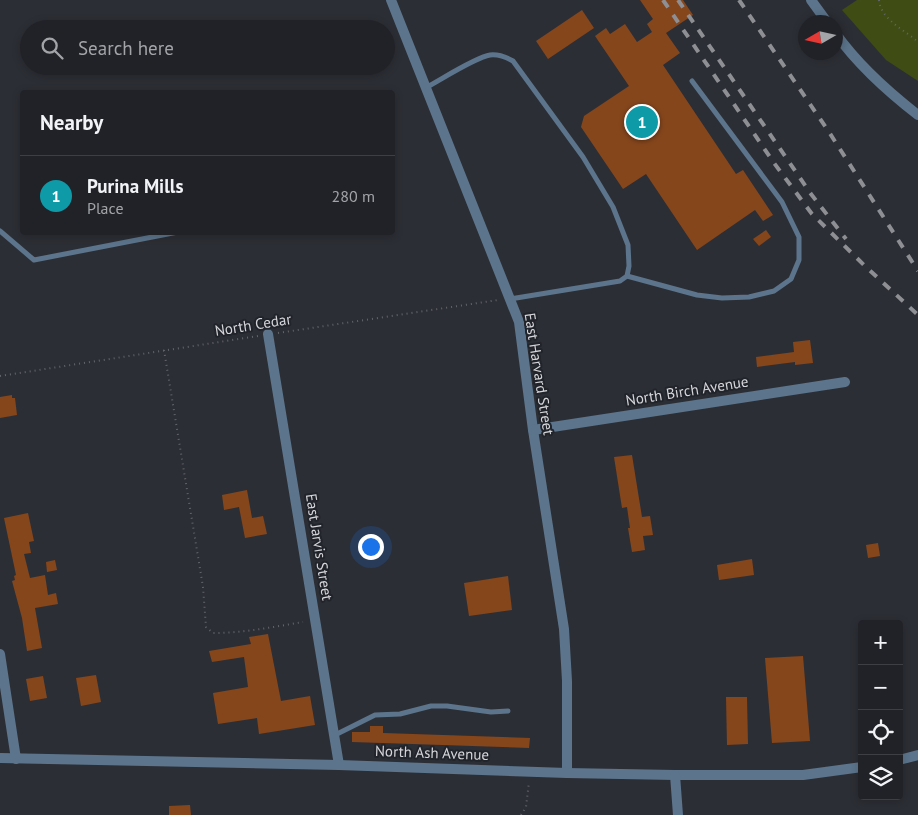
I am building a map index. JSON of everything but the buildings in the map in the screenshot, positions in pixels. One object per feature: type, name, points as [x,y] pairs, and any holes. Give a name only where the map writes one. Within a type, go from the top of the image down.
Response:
[{"type":"street","name":"East Harvard Street","points":[[391,0],[519,322],[533,430],[564,628],[567,681],[567,774]]},
{"type":"street","points":[[811,0],[822,15]]},
{"type":"street","points":[[843,43],[867,72],[918,115]]},
{"type":"street","name":"East Jarvis Street","points":[[268,334],[339,765]]},
{"type":"street","name":"North Birch Avenue","points":[[533,430],[845,382]]},
{"type":"street","points":[[0,654],[16,759]]},
{"type":"street","points":[[903,759],[918,756]]},
{"type":"street","name":"North Ash Avenue","points":[[0,758],[339,765],[567,774],[803,775],[858,768]]},
{"type":"street","points":[[675,775],[678,815]]},
{"type":"lane","points":[[427,87],[480,58],[491,55],[504,56],[513,61],[583,157],[612,207],[628,245],[629,266],[627,276],[620,281],[510,299]]},
{"type":"lane","points":[[627,276],[697,295],[722,298],[749,297],[774,291],[791,279],[799,260],[799,237],[782,202],[692,81]]},
{"type":"lane","points":[[0,231],[34,260],[163,235]]},
{"type":"lane","points":[[334,735],[375,715],[400,714],[431,706],[447,706],[491,712],[508,711]]},
{"type":"path","points":[[879,0],[880,8],[885,15],[918,42]]},
{"type":"path","name":"North Cedar","points":[[0,376],[268,334],[510,299]]},
{"type":"path","points":[[164,350],[203,588],[206,627],[213,633],[223,633],[254,630],[315,619]]},
{"type":"path","points":[[521,815],[526,807],[530,772]]},
{"type":"green space","points":[[857,0],[918,0],[918,81],[886,60],[842,10]]},
{"type":"railway","points":[[663,0],[774,163],[812,214],[918,315]]},
{"type":"railway","points":[[678,0],[811,194],[846,239]]},
{"type":"railway","points":[[739,0],[829,132],[918,271]]},
{"type":"place","name":"Purina Mills","points":[[642,122]]}]
